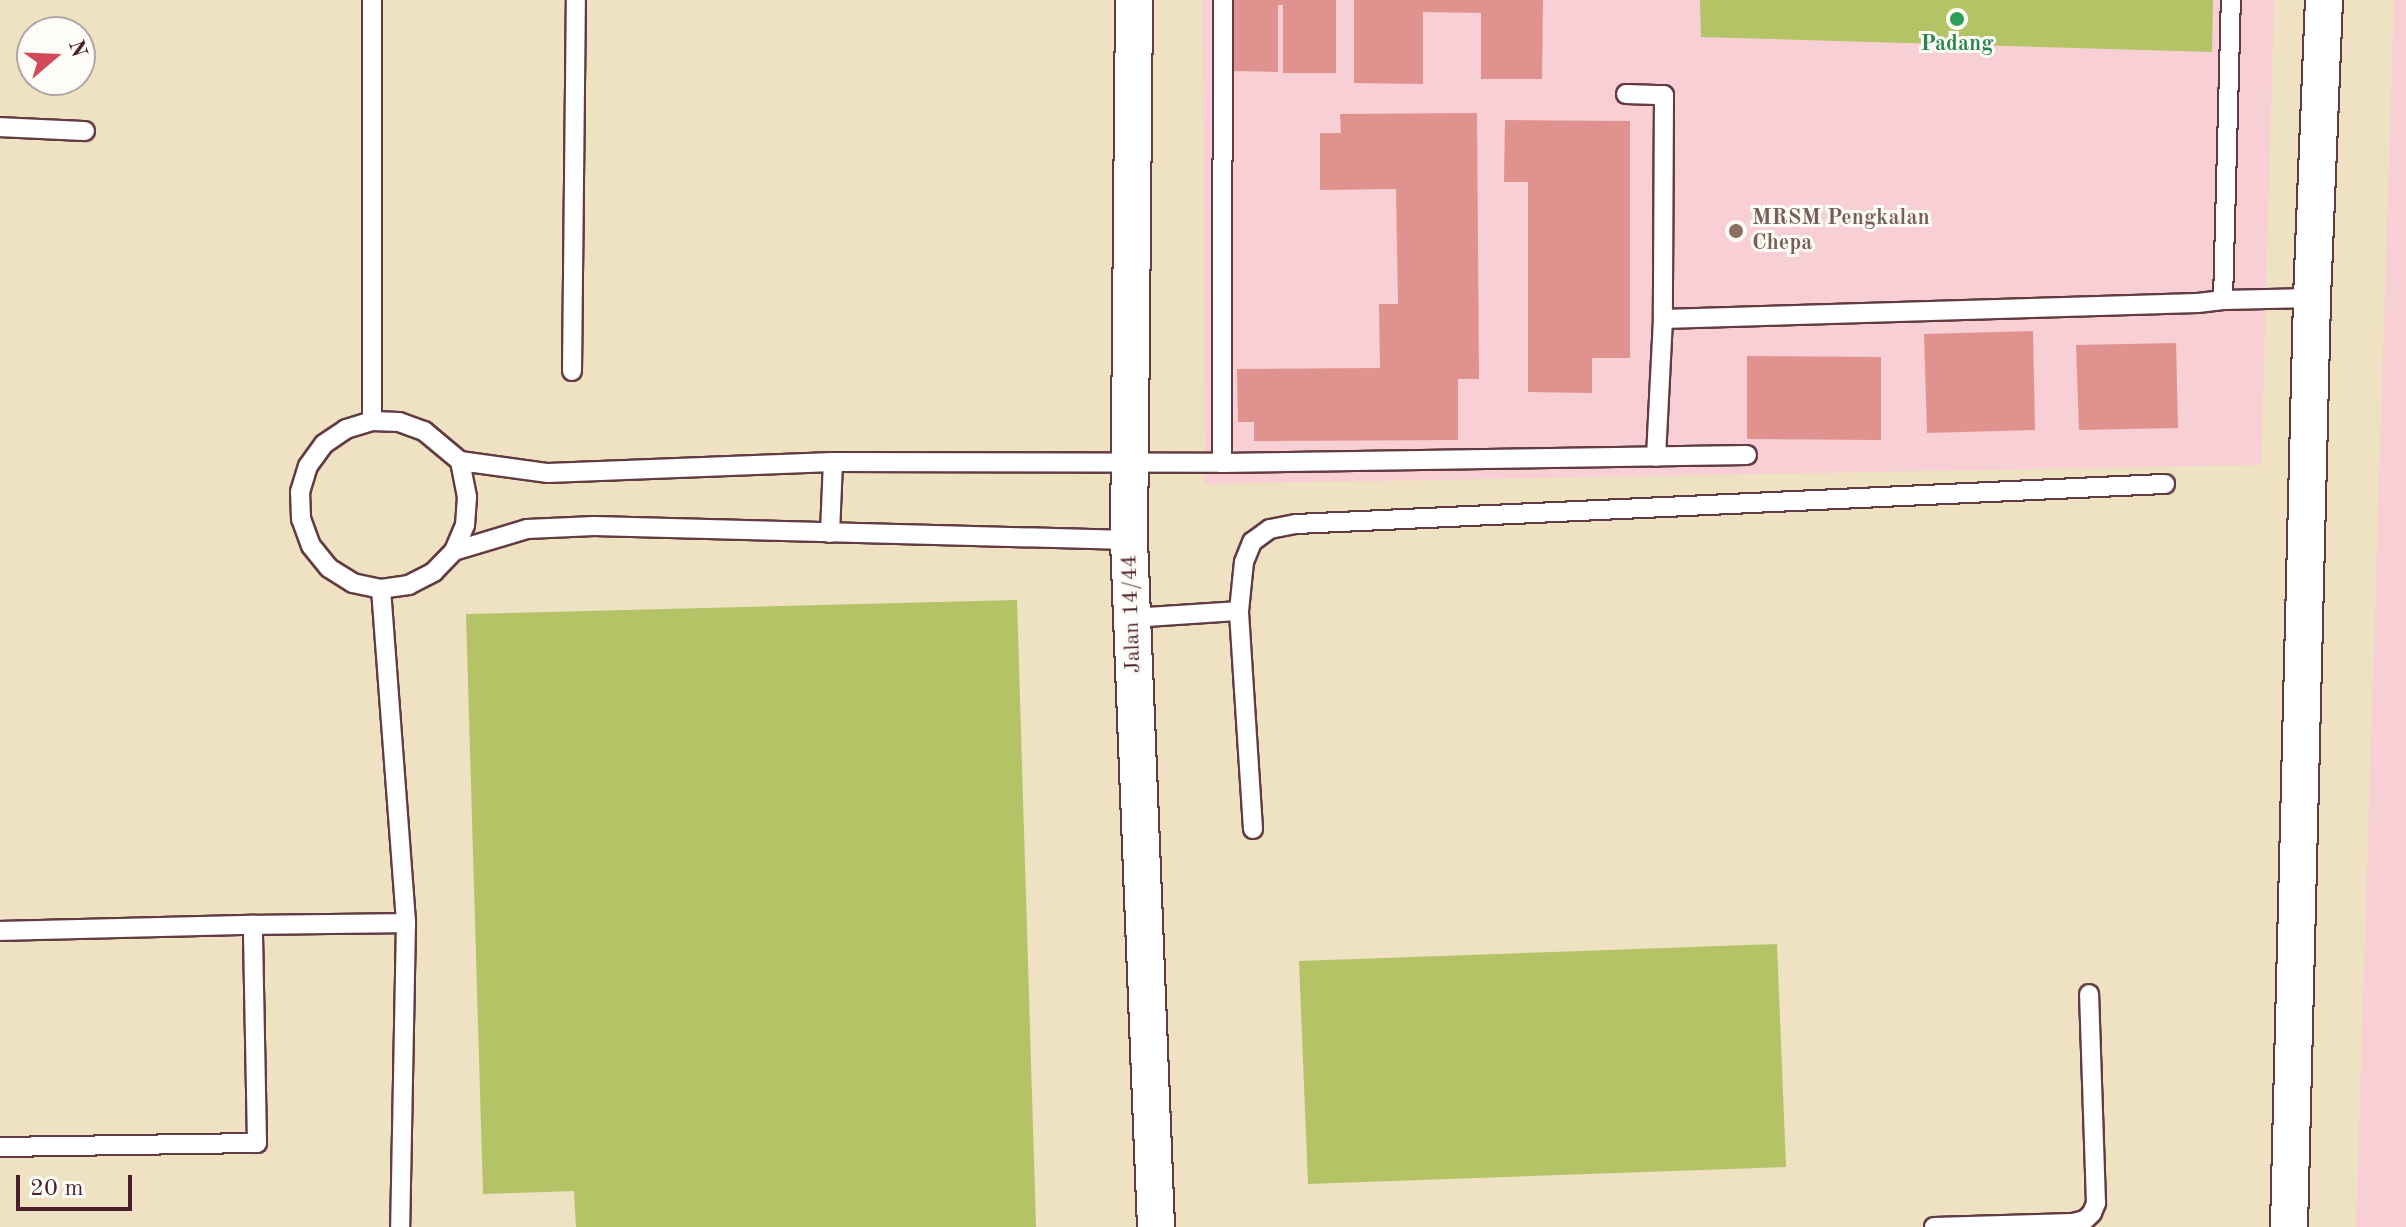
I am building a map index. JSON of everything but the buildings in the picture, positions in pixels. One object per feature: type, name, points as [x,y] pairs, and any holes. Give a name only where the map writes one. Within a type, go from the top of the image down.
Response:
[{"type":"street","name":"Jalan 14/44","points":[[1134,0],[1129,540],[1156,1227]]},
{"type":"street","points":[[2289,1227],[2312,298],[2324,0]]},
{"type":"lane","points":[[372,0],[372,421]]},
{"type":"lane","points":[[572,371],[576,0]]},
{"type":"lane","points":[[1222,463],[1223,0]]},
{"type":"lane","points":[[2223,300],[2231,0]]},
{"type":"lane","points":[[1626,94],[1664,95],[1663,319],[1656,457]]},
{"type":"lane","points":[[0,127],[85,131]]},
{"type":"lane","points":[[1663,319],[2312,298]]},
{"type":"lane","points":[[460,461],[467,497],[465,525],[454,551],[434,572],[409,585],[381,589],[353,583],[329,568],[311,546],[301,519],[300,492],[308,466],[324,444],[346,429],[372,421],[399,422],[424,431],[460,461],[548,473],[833,462],[1222,463],[1747,455]]},
{"type":"lane","points":[[830,533],[833,462]]},
{"type":"lane","points":[[1253,829],[1239,611],[1244,562],[1252,542],[1270,529],[1296,524],[2165,484]]},
{"type":"lane","points":[[454,551],[504,534],[556,527],[1129,540]]},
{"type":"lane","points":[[381,589],[406,923],[400,1227]]},
{"type":"lane","points":[[1133,618],[1239,611]]},
{"type":"lane","points":[[0,931],[406,923]]},
{"type":"lane","points":[[0,1147],[257,1143],[253,925]]},
{"type":"lane","points":[[1934,1227],[2073,1223],[2085,1220],[2092,1213],[2096,1203],[2089,994]]},
{"type":"shaded area","name":"MRSM Pengkalan Chepa","points":[[1203,0],[2274,0],[2261,465],[1205,484]]},
{"type":"shaded area","points":[[2394,0],[2406,0],[2406,1227],[2356,1227]]},
{"type":"green space","name":"Padang","points":[[1700,0],[2213,0],[2212,52],[1701,37]]},
{"type":"green space","points":[[1017,600],[1036,1227],[576,1227],[574,1191],[483,1194],[466,614]]},
{"type":"green space","points":[[1777,944],[1786,1167],[1308,1184],[1299,961]]},
{"type":"place","name":"Padang","points":[[1957,19]]},
{"type":"place","name":"MRSM Pengkalan Chepa","points":[[1736,231]]}]
